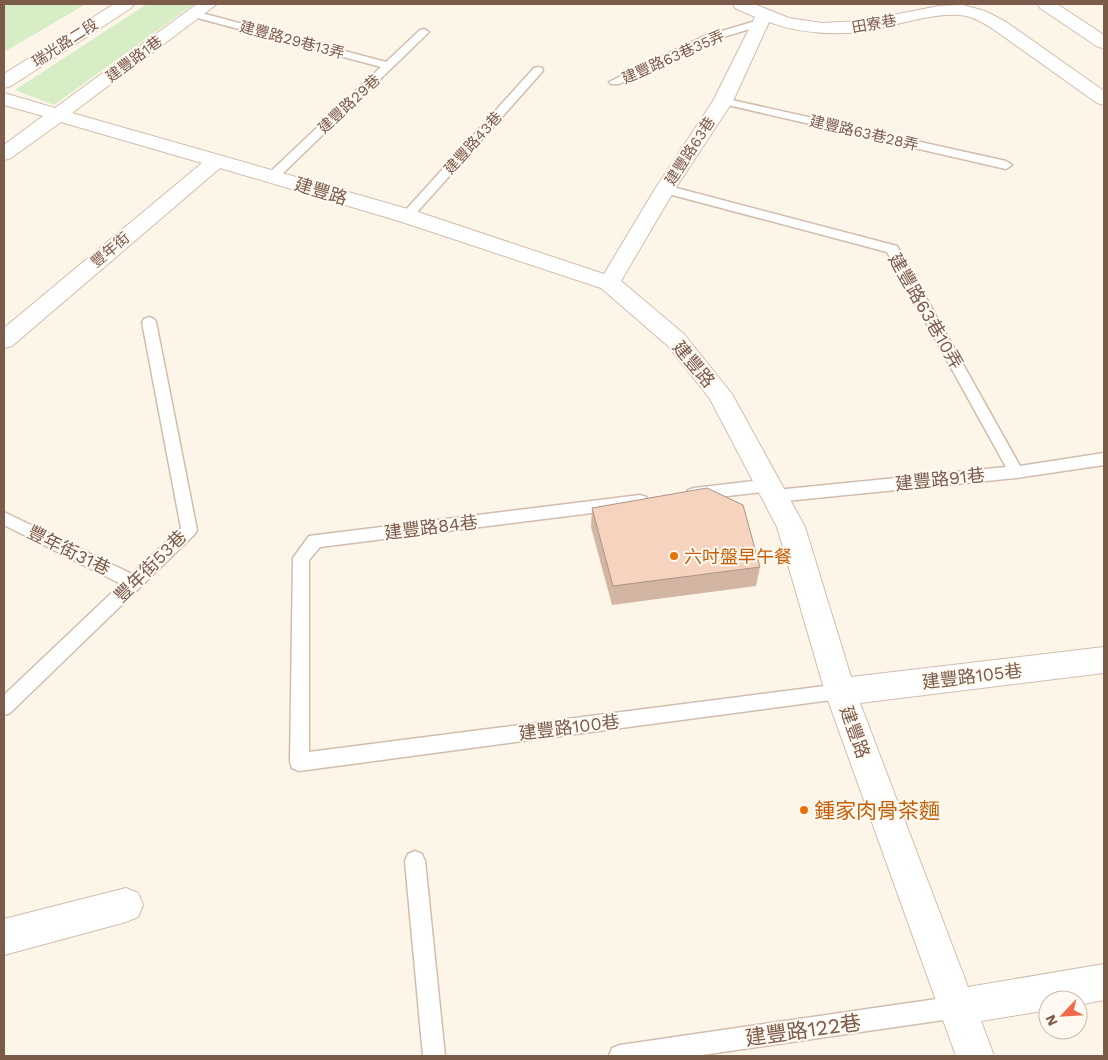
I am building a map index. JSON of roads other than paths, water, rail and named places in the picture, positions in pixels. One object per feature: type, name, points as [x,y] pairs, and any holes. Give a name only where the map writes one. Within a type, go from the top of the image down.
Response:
[{"type":"street","name":"瑞光路二段","points":[[4,82],[126,4]]},
{"type":"street","name":"田寮巷","points":[[741,4],[762,20],[800,27],[843,29],[942,10],[956,9],[970,12],[1000,26],[1104,99]]},
{"type":"street","points":[[1046,4],[1104,43]]},
{"type":"street","name":"建豐路1巷","points":[[4,154],[201,9]]},
{"type":"street","name":"建豐路63巷","points":[[609,283],[665,190],[723,101],[762,20]]},
{"type":"street","name":"建豐路","points":[[4,99],[407,216],[609,283],[676,340],[720,394],[773,490],[791,527],[840,692],[975,1056]]},
{"type":"street","name":"豐年街","points":[[4,340],[216,161]]},
{"type":"street","name":"建豐路105巷","points":[[840,692],[1104,660]]},
{"type":"street","points":[[4,936],[126,905]]},
{"type":"street","points":[[957,1007],[1104,982]]},
{"type":"lane","name":"建豐路29巷13弄","points":[[201,9],[389,66]]},
{"type":"lane","name":"建豐路63巷35弄","points":[[615,82],[706,39],[762,20]]},
{"type":"lane","name":"建豐路29巷","points":[[272,176],[424,32]]},
{"type":"lane","name":"建豐路43巷","points":[[407,216],[538,70]]},
{"type":"lane","name":"建豐路63巷28弄","points":[[723,101],[1006,165]]},
{"type":"lane","name":"建豐路63巷10弄","points":[[665,190],[892,249],[1016,472]]},
{"type":"lane","name":"豐年街53巷","points":[[4,707],[189,530],[149,322]]},
{"type":"lane","name":"建豐路91巷","points":[[773,490],[1016,472],[1104,459]]},
{"type":"lane","points":[[681,496],[773,490]]},
{"type":"lane","name":"建豐路84巷","points":[[299,762],[301,558],[315,541],[652,500]]},
{"type":"lane","name":"豐年街31巷","points":[[4,518],[134,582]]},
{"type":"lane","name":"建豐路100巷","points":[[299,762],[840,692]]},
{"type":"lane","points":[[415,861],[434,1056]]},
{"type":"lane","name":"建豐路122巷","points":[[620,1056],[957,1007]]},
{"type":"place","name":"六吋盤早午餐","points":[[674,556]]},
{"type":"place","name":"鍾家肉骨茶麵","points":[[804,810]]}]
